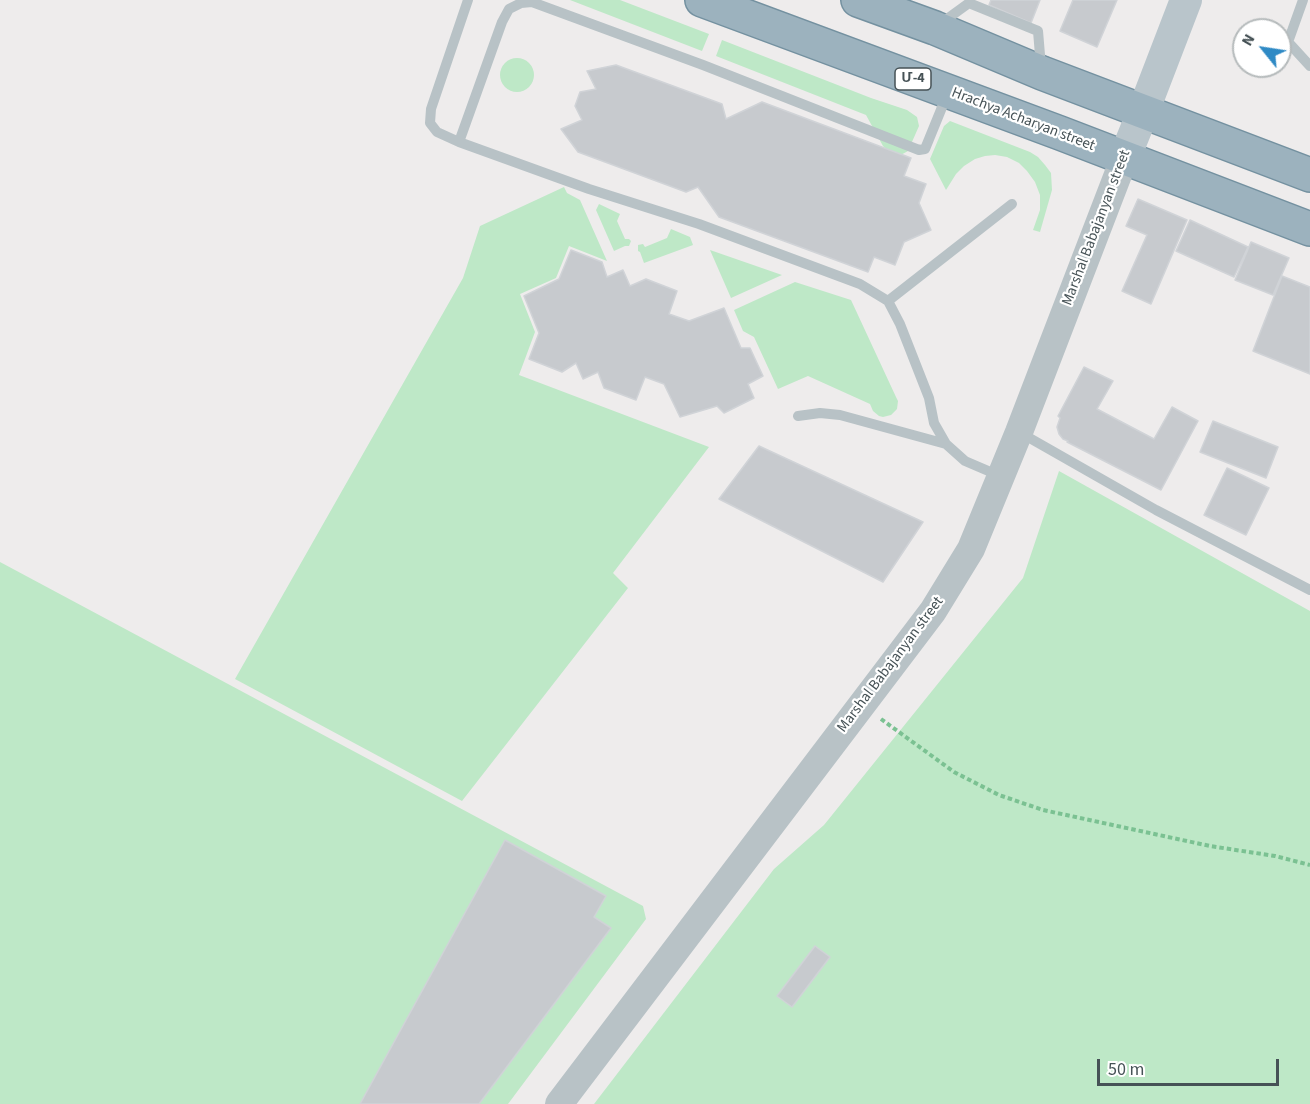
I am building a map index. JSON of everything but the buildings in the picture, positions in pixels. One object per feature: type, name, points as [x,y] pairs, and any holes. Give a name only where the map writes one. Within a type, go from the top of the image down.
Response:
[{"type":"highway","name":"Hrachya Acharyan street","points":[[702,0],[1310,229]]},
{"type":"highway","points":[[858,0],[1310,175]]},
{"type":"main road","name":"Marshal Babajanyan street","points":[[1124,159],[1186,0]]},
{"type":"street","name":"Marshal Babajanyan street","points":[[559,1104],[933,611],[971,549],[1019,432],[1124,159]]},
{"type":"lane","points":[[468,0],[431,110],[430,123],[437,132],[589,189],[699,224],[800,261],[860,284],[888,301],[900,324],[929,398],[934,423],[946,444],[965,460],[1000,476]]},
{"type":"lane","points":[[1303,0],[1288,42],[1310,66]]},
{"type":"lane","points":[[459,142],[502,22],[509,9],[521,3],[532,2],[703,65],[919,150],[924,149],[948,92]]},
{"type":"lane","points":[[888,301],[1012,204]]},
{"type":"lane","points":[[798,416],[820,413],[840,415],[946,444]]},
{"type":"lane","points":[[1019,432],[1156,510],[1310,590]]},
{"type":"path","points":[[861,705],[954,772],[999,795],[1054,812],[1310,865]]},
{"type":"green space","points":[[570,0],[620,0],[709,34],[702,51]]},
{"type":"green space","points":[[722,40],[907,110],[917,117],[919,126],[908,151],[899,156],[890,153],[883,146],[866,115],[716,56]]},
{"type":"green space","points":[[517,58],[529,63],[534,75],[529,87],[517,92],[505,87],[500,75],[505,63]]},
{"type":"green space","points":[[950,121],[1030,152],[1045,165],[1051,173],[1052,190],[1040,232],[1033,230],[1040,210],[1040,195],[1035,182],[1019,163],[1007,157],[995,155],[975,159],[956,174],[946,190],[930,159],[944,126]]},
{"type":"green space","points":[[564,187],[567,193],[580,200],[607,261],[569,246],[556,278],[520,294],[535,332],[519,375],[709,447],[613,573],[628,588],[462,801],[235,679],[463,278],[480,226]]},
{"type":"green space","points":[[599,204],[620,214],[617,221],[625,239],[631,241],[629,246],[614,251],[596,210]]},
{"type":"green space","points":[[671,229],[690,237],[693,245],[644,263],[638,251],[638,245],[643,244],[645,247],[667,238]]},
{"type":"green space","points":[[710,250],[782,275],[731,298]]},
{"type":"green space","points":[[795,282],[851,300],[898,401],[897,409],[891,415],[879,416],[870,404],[808,376],[778,389],[754,337],[743,331],[734,310]]},
{"type":"green space","points":[[1059,471],[1310,611],[1310,1104],[594,1104],[774,869],[824,825],[1023,578]]},
{"type":"green space","points":[[0,562],[643,906],[646,919],[508,1104],[0,1104]]}]
